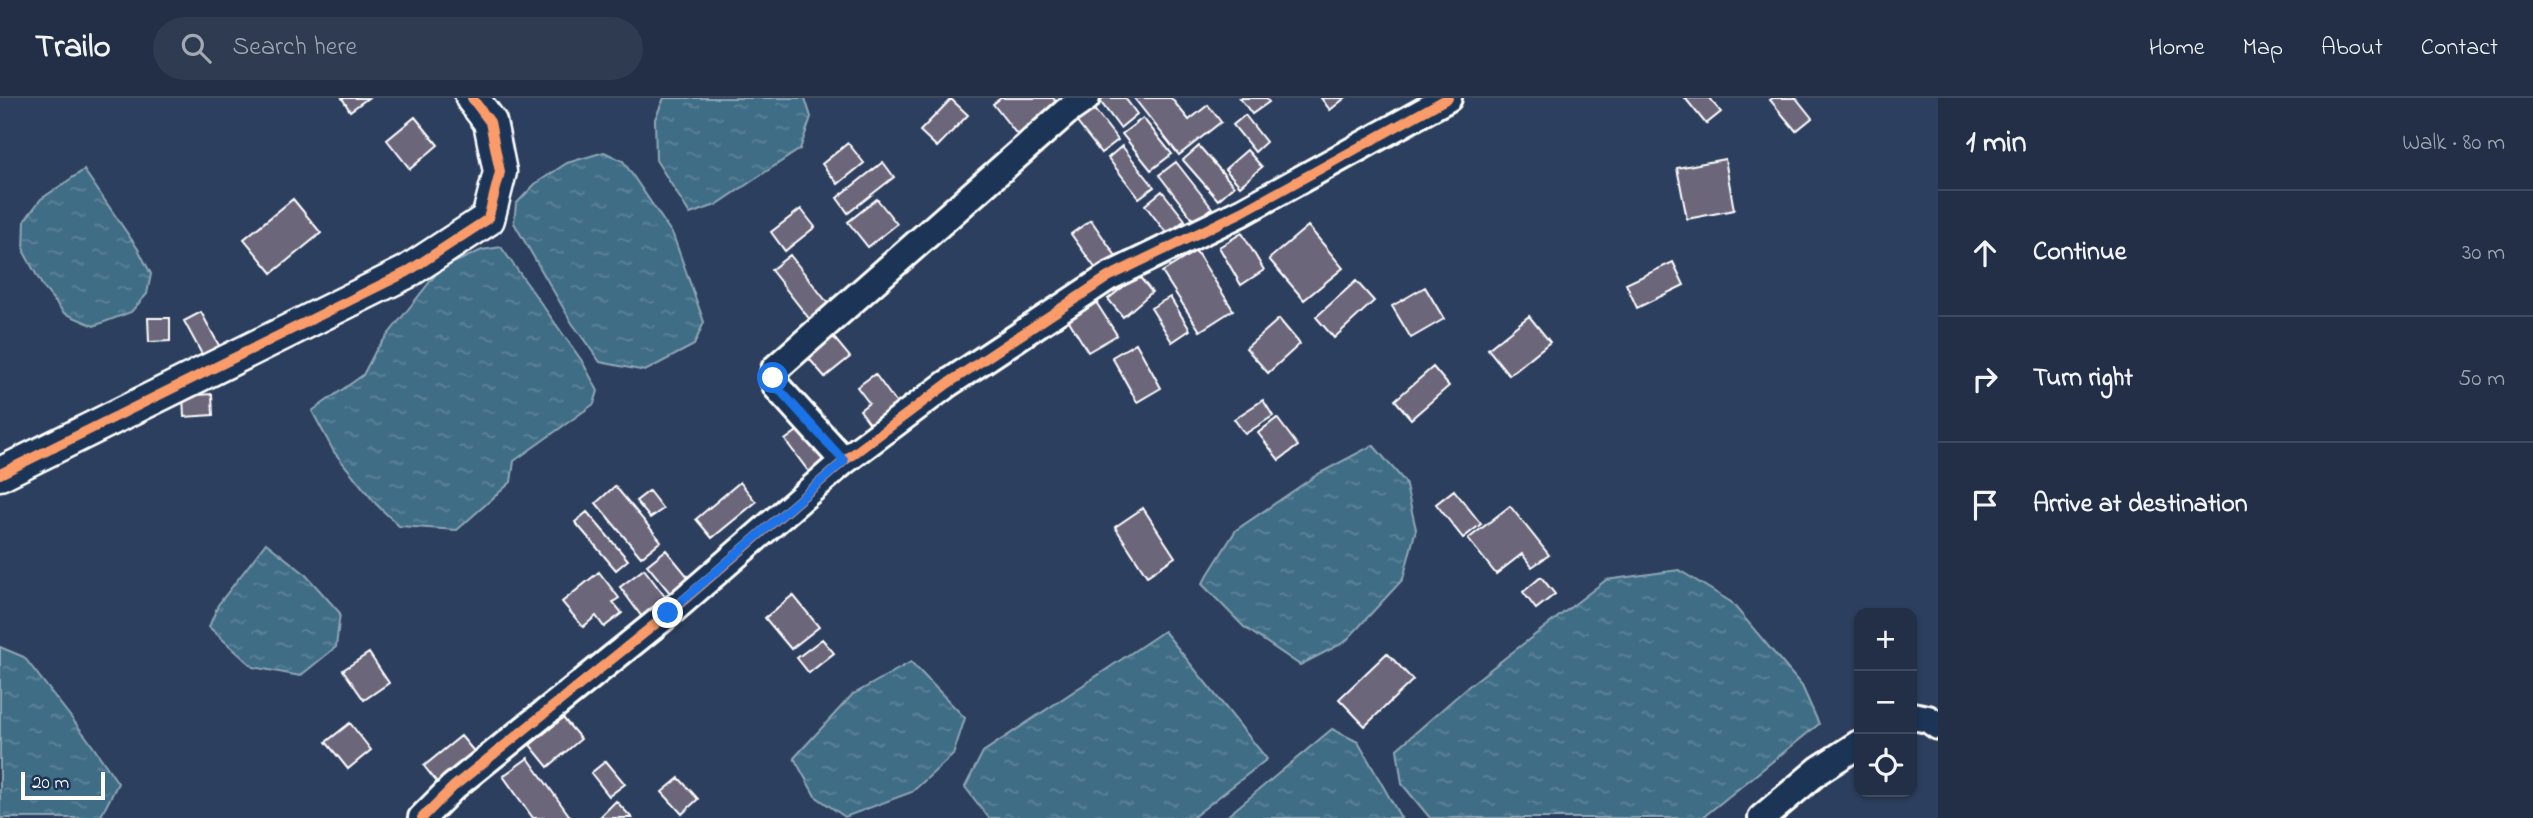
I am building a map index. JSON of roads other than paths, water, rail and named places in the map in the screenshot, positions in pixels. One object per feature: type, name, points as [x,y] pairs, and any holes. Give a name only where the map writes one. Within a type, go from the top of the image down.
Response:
[{"type":"street","points":[[2,468],[407,272],[488,219],[500,172],[490,122],[472,98]]},
{"type":"street","points":[[844,461],[777,387],[773,378],[775,369],[1066,112],[1086,98]]},
{"type":"street","points":[[422,818],[453,787],[668,613],[844,461],[947,384],[1108,277],[1242,212],[1447,98]]},
{"type":"street","points":[[1917,717],[1928,719],[1938,726]]},
{"type":"street","points":[[1762,818],[1819,770],[1854,747]]},
{"type":"water","points":[[664,98],[805,98],[811,117],[800,149],[716,205],[690,214],[656,160],[655,119]]},
{"type":"water","points":[[604,152],[623,161],[673,235],[704,322],[694,345],[645,371],[600,362],[572,323],[514,223],[516,204],[535,184],[567,163]]},
{"type":"water","points":[[84,170],[138,249],[151,274],[147,294],[131,312],[94,326],[64,313],[43,287],[24,252],[25,220],[41,199]]},
{"type":"water","points":[[501,247],[582,361],[598,391],[594,404],[514,461],[511,482],[457,530],[399,526],[376,504],[334,452],[312,411],[363,375],[376,350],[440,269],[482,250]]},
{"type":"water","points":[[1373,445],[1405,482],[1416,529],[1403,579],[1345,642],[1300,665],[1244,627],[1202,584],[1236,530],[1318,474]]},
{"type":"water","points":[[266,543],[304,573],[340,613],[336,647],[300,676],[253,667],[209,627],[218,605]]},
{"type":"water","points":[[1679,570],[1731,602],[1802,686],[1819,724],[1702,818],[1430,818],[1402,784],[1397,749],[1470,685],[1606,580]]},
{"type":"water","points":[[1164,631],[1267,759],[1192,818],[989,818],[965,787],[983,752]]},
{"type":"water","points":[[0,647],[24,657],[118,783],[100,818],[0,818]]},
{"type":"water","points":[[911,662],[965,718],[953,755],[912,792],[845,817],[815,796],[794,758],[852,695]]},
{"type":"water","points":[[1332,729],[1358,742],[1401,818],[1225,818]]}]
